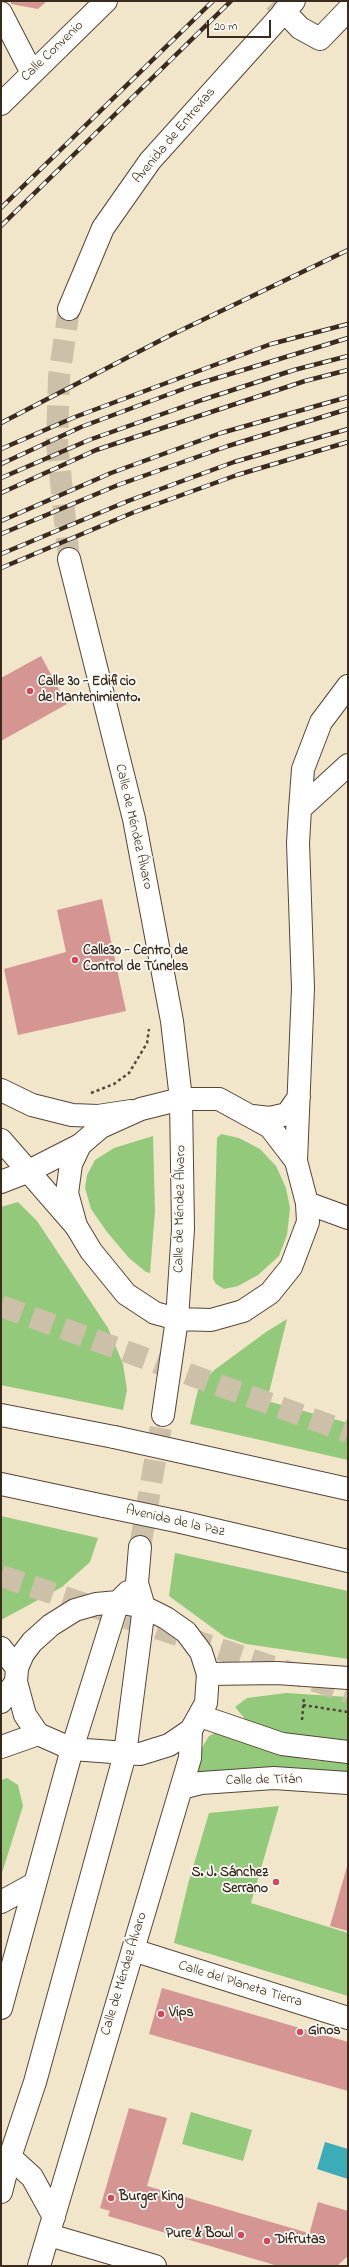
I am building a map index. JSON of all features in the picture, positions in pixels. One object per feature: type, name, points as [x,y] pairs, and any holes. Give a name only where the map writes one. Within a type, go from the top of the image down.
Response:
[{"type":"main road","name":"Calle Convenio","points":[[1,104],[106,1]]},
{"type":"main road","points":[[289,6],[300,28],[320,39],[348,10]]},
{"type":"main road","name":"Avenida de Entrevías","points":[[69,309],[103,228],[150,161],[289,6]]},
{"type":"main road","points":[[1,13],[32,73]]},
{"type":"main road","name":"Calle de Méndez Álvaro","points":[[69,559],[134,819],[172,1021],[180,1100],[183,1229],[178,1319],[163,1415]]},
{"type":"main road","points":[[1,1140],[27,1172],[76,1226],[91,1251],[126,1294],[155,1313],[178,1319],[211,1320],[243,1311],[270,1293],[292,1267],[308,1222],[307,1203],[296,1161],[300,1097],[303,988],[298,843],[303,769],[321,722],[348,686]]},
{"type":"main road","points":[[300,809],[348,765]]},
{"type":"main road","points":[[1,1090],[32,1105],[72,1115],[98,1116],[141,1109],[180,1100],[219,1099],[270,1127],[296,1161]]},
{"type":"main road","points":[[252,1116],[270,1118],[287,1114],[300,1097]]},
{"type":"main road","points":[[1,1182],[27,1172],[80,1144],[101,1127],[141,1109]]},
{"type":"main road","points":[[76,1226],[67,1193],[71,1164],[80,1144]]},
{"type":"main road","points":[[307,1203],[348,1218]]},
{"type":"main road","points":[[1,1415],[114,1437],[348,1489]]},
{"type":"main road","name":"Avenida de la Paz","points":[[1,1484],[180,1522],[348,1561]]},
{"type":"main road","points":[[1,2192],[6,2165],[35,2082],[125,1754],[144,1607],[137,1583],[140,1547]]},
{"type":"main road","points":[[1,2008],[72,1749],[118,1602],[137,1583]]},
{"type":"main road","name":"Calle de Méndez Álvaro","points":[[1,1702],[16,1675],[23,1654],[32,1642],[51,1625],[75,1610],[96,1604],[118,1602],[144,1607],[166,1618],[186,1632],[201,1652],[208,1674],[206,1703],[195,1723],[190,1758],[51,2226],[37,2265]]},
{"type":"main road","points":[[1,1648],[16,1675],[25,1715],[38,1734],[72,1749],[140,1754],[154,1751],[169,1745],[195,1723],[282,1744],[348,1752]]},
{"type":"main road","points":[[208,1674],[277,1673],[348,1678]]},
{"type":"main road","points":[[1,1747],[38,1734]]},
{"type":"main road","name":"Calle de Titán","points":[[181,1788],[201,1783],[274,1778],[348,1783]]},
{"type":"main road","points":[[1,1902],[34,1884]]},
{"type":"main road","name":"Calle del Planeta Tierra","points":[[133,1950],[348,2018]]},
{"type":"main road","points":[[6,2165],[32,2177],[51,2226],[155,2266]]},
{"type":"path","points":[[86,1094],[114,1084],[129,1073],[147,1043],[150,1024],[172,1021]]},
{"type":"path","points":[[302,1720],[304,1694]]},
{"type":"path","points":[[303,1705],[348,1712]]},
{"type":"green space","points":[[221,1134],[239,1138],[260,1149],[276,1166],[286,1188],[290,1208],[287,1235],[279,1256],[258,1275],[238,1286],[224,1289],[216,1284],[213,1279],[217,1138]]},
{"type":"green space","points":[[153,1136],[155,1211],[150,1273],[146,1272],[129,1258],[107,1232],[91,1209],[85,1188],[87,1175],[95,1160],[114,1148]]},
{"type":"green space","points":[[18,1202],[37,1221],[108,1328],[123,1364],[127,1390],[123,1410],[1,1385],[1,1207]]},
{"type":"green space","points":[[287,1319],[267,1401],[348,1423],[348,1460],[190,1424],[198,1390],[213,1371],[266,1332]]},
{"type":"green space","points":[[1,1516],[98,1538],[90,1562],[62,1587],[1,1620]]},
{"type":"green space","points":[[175,1553],[348,1591],[348,1659],[246,1644],[225,1637],[169,1596]]},
{"type":"green space","points":[[286,1693],[348,1697],[348,1741],[285,1733],[246,1720],[235,1707],[247,1698]]},
{"type":"green space","points":[[217,1732],[276,1753],[310,1760],[348,1763],[348,1775],[195,1775],[200,1751],[209,1736]]},
{"type":"green space","points":[[7,1778],[18,1785],[23,1806],[1,1876],[1,1780]]},
{"type":"green space","points":[[279,1806],[251,1903],[348,1933],[348,1996],[174,1943],[188,1884],[209,1813]]},
{"type":"green space","points":[[191,2112],[252,2130],[243,2161],[182,2144]]},
{"type":"water","points":[[325,2142],[348,2149],[348,2179],[317,2169]]},
{"type":"building","points":[[11,1],[47,1],[38,9],[11,4]]},
{"type":"building","name":"Calle 30 - Edificio de Mantenimiento.","points":[[41,656],[67,704],[1,741],[1,678]]},
{"type":"building","name":"Calle30 - Centro de Control de Túneles","points":[[102,899],[126,1011],[18,1035],[4,969],[66,952],[57,910]]},
{"type":"building","points":[[348,1863],[348,1931],[330,1926]]},
{"type":"building","points":[[162,1988],[348,2042],[348,2091],[149,2034]]},
{"type":"building","points":[[129,2108],[167,2118],[147,2186],[305,2232],[309,2235],[318,2202],[348,2211],[348,2256],[337,2266],[278,2266],[108,2216],[110,2211],[100,2208]]},
{"type":"tunnel","points":[[274,1],[284,11]]},
{"type":"tunnel","points":[[69,309],[59,377],[57,443],[69,559]]},
{"type":"tunnel","points":[[1,1306],[348,1432]]},
{"type":"tunnel","points":[[140,1547],[163,1415]]},
{"type":"tunnel","points":[[1,1576],[348,1692]]},
{"type":"railway","points":[[1,208],[213,1]]},
{"type":"railway","points":[[1,226],[231,1]]},
{"type":"railway","points":[[1,423],[167,337],[348,250]]},
{"type":"railway","points":[[1,449],[75,417],[271,344],[348,324]]},
{"type":"railway","points":[[1,464],[81,427],[194,385],[348,338]]},
{"type":"railway","points":[[1,478],[89,440],[202,400],[294,370],[348,356]]},
{"type":"railway","points":[[1,493],[96,450],[305,381],[348,370]]},
{"type":"railway","points":[[1,521],[111,473],[221,433],[348,397]]},
{"type":"railway","points":[[1,534],[118,485],[228,446],[348,409]]},
{"type":"railway","points":[[1,554],[128,501],[234,462],[348,429]]},
{"type":"railway","points":[[1,568],[132,513],[237,475],[348,442]]},
{"type":"place","name":"Calle 30 - Edificio de Mantenimiento.","points":[[30,691]]},
{"type":"place","name":"Calle30 - Centro de Control de Túneles","points":[[75,960]]},
{"type":"place","name":"S. J. Sánchez Serrano","points":[[276,1882]]},
{"type":"place","name":"Vips","points":[[161,2014]]},
{"type":"place","name":"Ginos","points":[[300,2032]]},
{"type":"place","name":"Burger King","points":[[111,2198]]},
{"type":"place","name":"Pure & Bowl","points":[[241,2235]]},
{"type":"place","name":"Difrutas","points":[[267,2241]]}]
